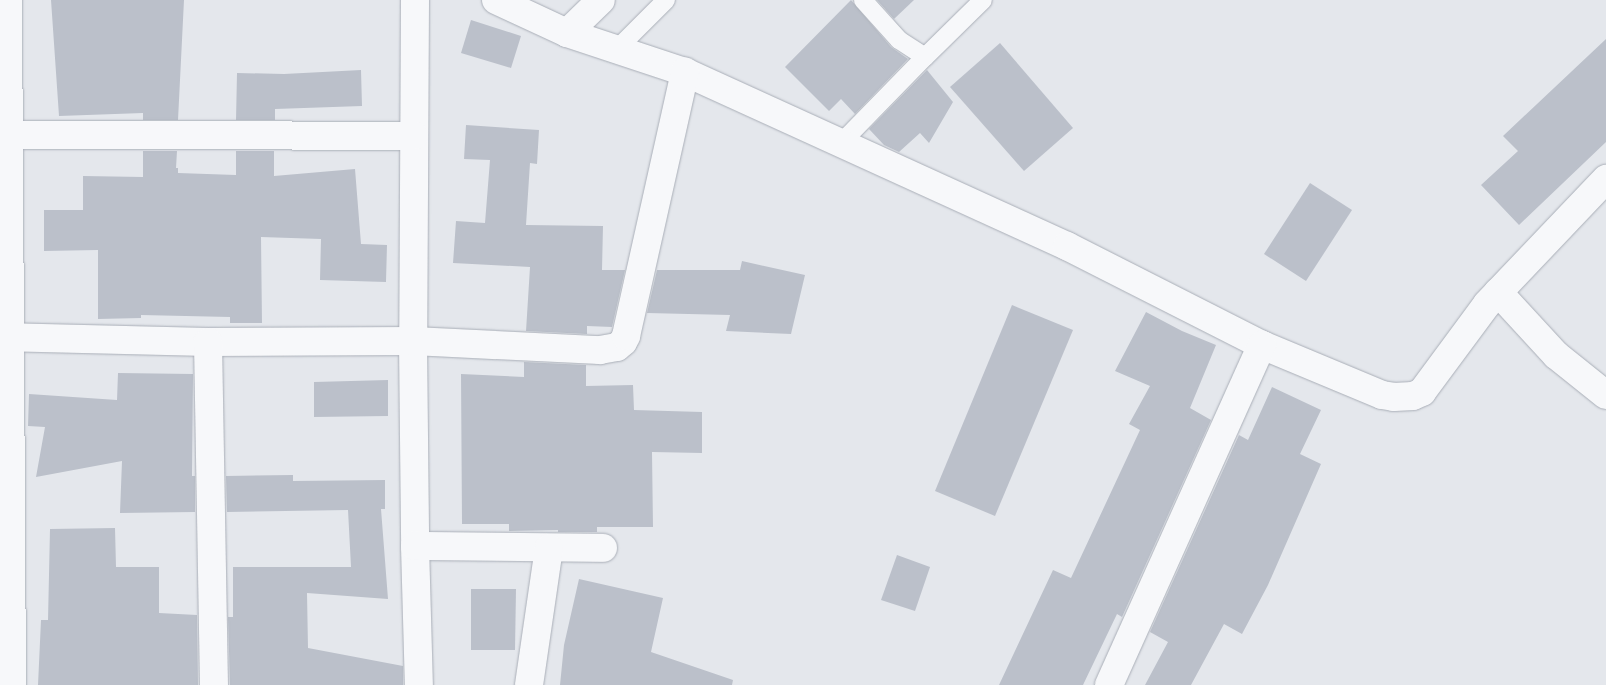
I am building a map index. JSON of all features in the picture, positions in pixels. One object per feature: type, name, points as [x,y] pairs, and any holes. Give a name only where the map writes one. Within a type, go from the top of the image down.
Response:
[{"type":"street","points":[[8,0],[4,136],[5,337],[12,685]]},
{"type":"street","points":[[415,0],[413,341],[415,546],[419,685]]},
{"type":"street","points":[[496,0],[567,33],[685,72],[1068,246],[1262,345],[1382,395],[1394,397],[1413,396],[1422,392],[1498,292],[1606,179]]},
{"type":"street","points":[[567,33],[601,0]]},
{"type":"street","points":[[5,337],[208,342],[413,341],[600,350],[617,347],[623,342],[685,72]]},
{"type":"street","points":[[4,136],[414,136]]},
{"type":"street","points":[[1498,292],[1556,355],[1606,395]]},
{"type":"street","points":[[208,342],[214,685]]},
{"type":"street","points":[[1109,685],[1262,345]]},
{"type":"street","points":[[415,546],[603,548]]},
{"type":"street","points":[[529,685],[550,548]]},
{"type":"lane","points":[[615,50],[666,0]]},
{"type":"lane","points":[[863,0],[899,40],[925,56]]},
{"type":"lane","points":[[842,142],[925,56],[984,0]]},
{"type":"building","points":[[51,0],[184,0],[178,120],[143,120],[143,113],[59,116]]},
{"type":"building","points":[[851,0],[891,47],[908,59],[855,114],[841,99],[829,111],[785,67]]},
{"type":"building","points":[[877,0],[914,0],[894,19]]},
{"type":"building","points":[[471,20],[521,36],[511,68],[461,53]]},
{"type":"building","points":[[1606,39],[1606,142],[1519,225],[1481,185],[1518,151],[1503,136]]},
{"type":"building","points":[[1000,43],[1073,128],[1024,171],[950,87]]},
{"type":"building","points":[[361,70],[362,106],[275,109],[275,120],[236,120],[237,73],[284,74]]},
{"type":"building","points":[[927,70],[953,102],[929,143],[920,133],[899,152],[884,145],[869,129]]},
{"type":"building","points":[[466,125],[539,130],[537,164],[530,163],[526,225],[603,226],[602,270],[625,270],[612,327],[587,326],[587,334],[526,331],[530,267],[453,263],[456,221],[485,223],[490,160],[464,159]]},
{"type":"building","points":[[143,151],[177,151],[176,168],[178,168],[178,173],[236,175],[236,151],[274,151],[274,176],[355,169],[361,244],[387,245],[386,282],[320,280],[321,239],[261,237],[262,323],[230,323],[230,317],[141,315],[141,318],[98,319],[98,250],[44,251],[44,210],[83,210],[83,176],[143,177]]},
{"type":"building","points":[[1310,183],[1352,210],[1306,281],[1264,254]]},
{"type":"building","points":[[742,261],[805,275],[791,334],[726,331],[730,315],[647,313],[657,270],[740,270]]},
{"type":"building","points":[[1012,305],[1073,330],[995,516],[935,491]]},
{"type":"building","points":[[1146,312],[1182,331],[1216,345],[1190,408],[1211,420],[1122,617],[1117,614],[1083,685],[999,685],[1053,570],[1071,578],[1140,430],[1129,424],[1150,386],[1115,371]]},
{"type":"building","points":[[524,362],[586,365],[586,386],[633,385],[634,410],[702,412],[702,453],[652,452],[653,527],[597,527],[597,532],[558,532],[558,530],[509,531],[509,524],[462,524],[461,374],[524,377]]},
{"type":"building","points":[[118,373],[193,374],[192,476],[195,476],[195,512],[120,513],[122,461],[36,477],[45,427],[28,426],[29,394],[117,400]]},
{"type":"building","points":[[388,380],[388,416],[314,417],[314,382]]},
{"type":"building","points":[[1272,387],[1321,410],[1300,454],[1321,464],[1268,585],[1242,634],[1224,624],[1191,685],[1145,685],[1168,642],[1150,632],[1239,435],[1248,440]]},
{"type":"building","points":[[293,475],[293,481],[385,480],[385,509],[381,509],[388,599],[307,593],[308,648],[403,666],[403,685],[230,685],[228,617],[233,617],[233,567],[351,567],[348,510],[227,512],[226,476]]},
{"type":"building","points":[[115,528],[116,567],[159,567],[159,613],[197,615],[198,685],[38,685],[41,620],[48,620],[50,529]]},
{"type":"building","points":[[897,555],[930,567],[915,611],[881,600]]},
{"type":"building","points":[[579,579],[663,598],[651,652],[733,680],[732,685],[560,685],[564,645]]},
{"type":"building","points":[[471,589],[516,589],[515,650],[471,650]]}]
